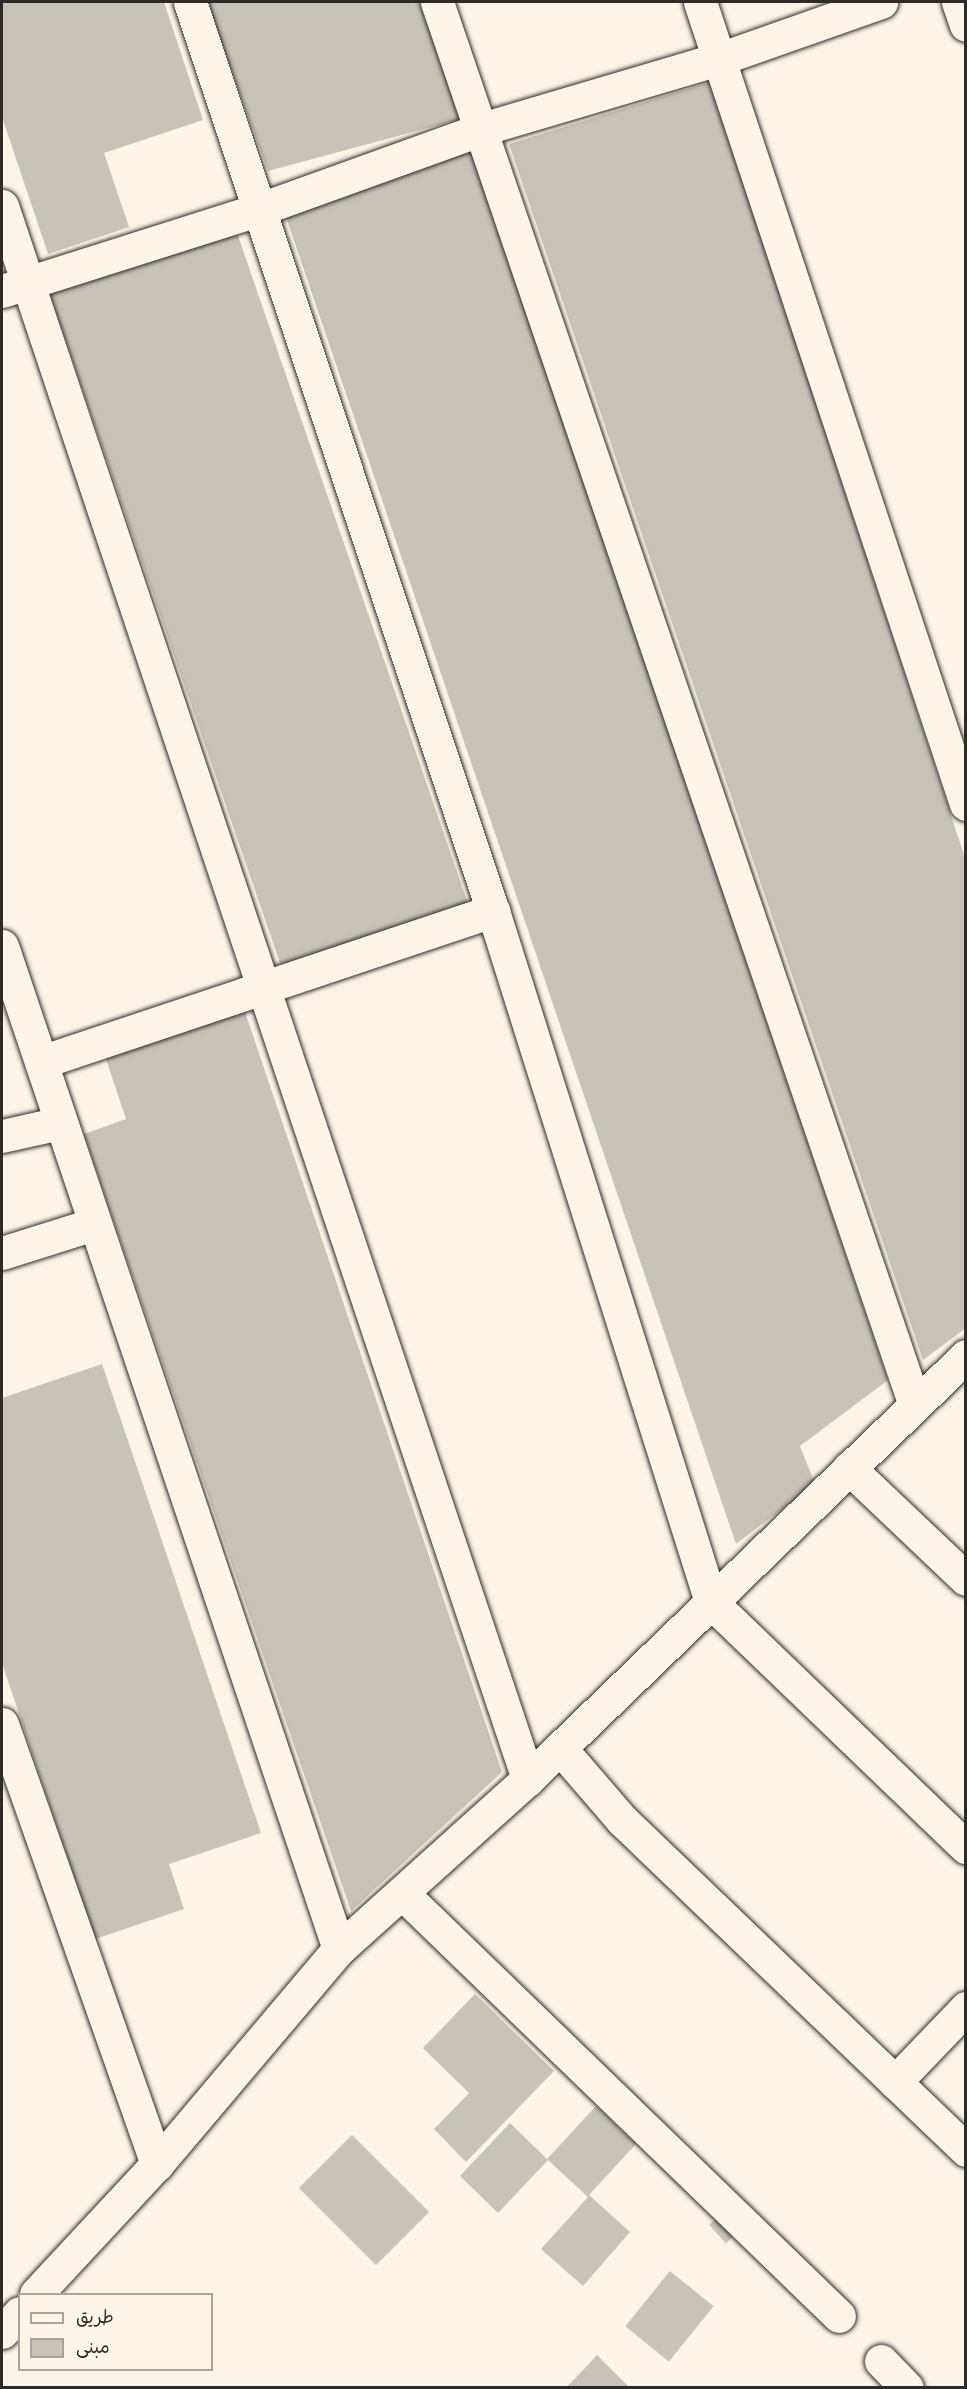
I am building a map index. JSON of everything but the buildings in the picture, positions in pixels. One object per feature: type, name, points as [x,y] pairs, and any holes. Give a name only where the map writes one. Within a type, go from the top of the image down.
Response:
[{"type":"street","points":[[190,2],[263,207],[493,911],[711,1602],[966,1847]]},
{"type":"street","points":[[437,2],[915,1405]]},
{"type":"street","points":[[700,2],[966,804]]},
{"type":"street","points":[[15,287],[263,207],[482,129],[720,59],[880,2]]},
{"type":"street","points":[[958,2],[966,25]]},
{"type":"street","points":[[2,206],[15,287],[264,985],[528,1779]]},
{"type":"street","points":[[41,1062],[264,985],[493,911]]},
{"type":"street","points":[[2,946],[339,1949]]},
{"type":"street","points":[[2,1136],[60,1123]]},
{"type":"street","points":[[2,1253],[94,1224]]},
{"type":"street","points":[[38,2293],[157,2163],[339,1949],[528,1779],[966,1356]]},
{"type":"street","points":[[849,1468],[966,1579]]},
{"type":"street","points":[[2,1724],[157,2163]]},
{"type":"street","points":[[560,1748],[622,1820],[966,2150]]},
{"type":"street","points":[[402,1893],[839,2316]]},
{"type":"street","points":[[895,2082],[966,2008]]},
{"type":"street","points":[[2,2332],[18,2315]]},
{"type":"street","points":[[881,2361],[907,2388]]}]
